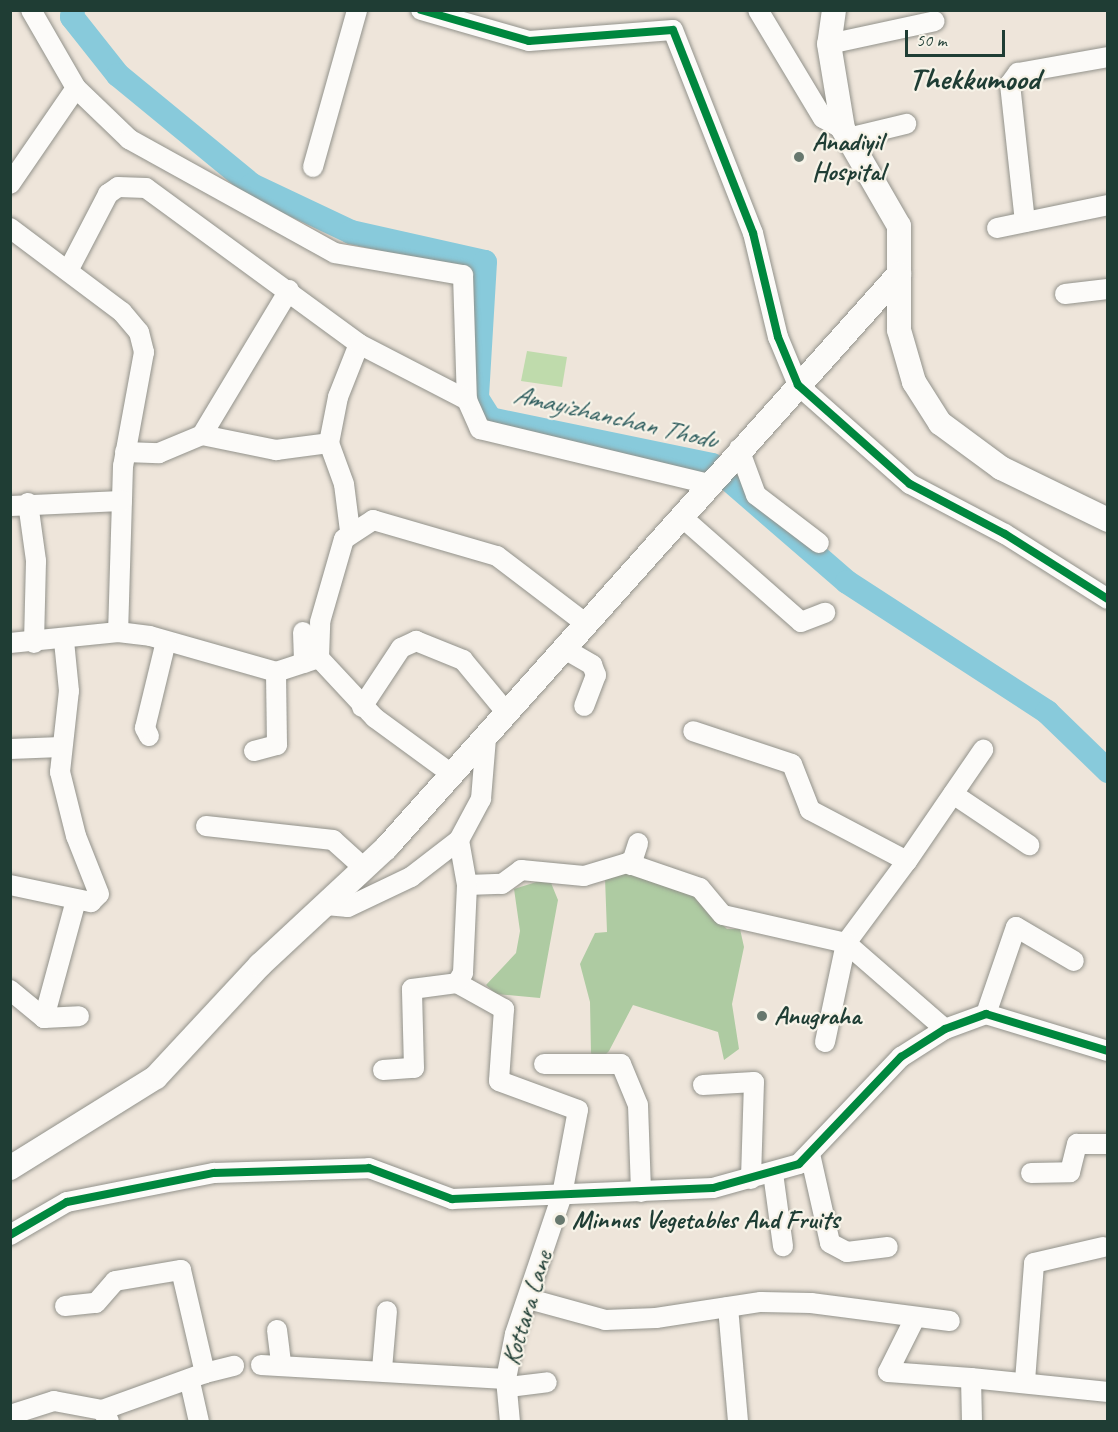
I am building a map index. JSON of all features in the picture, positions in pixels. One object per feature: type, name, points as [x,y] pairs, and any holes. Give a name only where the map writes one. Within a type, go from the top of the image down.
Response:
[{"type":"main road","points":[[834,10],[829,44],[845,134],[899,226],[899,330],[914,382],[940,423],[1001,468],[1107,520]]},
{"type":"main road","points":[[10,1168],[156,1077],[260,965],[364,868],[453,775],[585,623],[683,518],[739,449],[899,274]]},
{"type":"street","points":[[31,10],[76,88],[129,139],[335,253],[463,275],[467,400],[473,422],[488,433],[712,481]]},
{"type":"street","points":[[313,166],[357,10]]},
{"type":"street","points":[[421,10],[529,41],[673,30],[746,214],[778,337],[798,385],[910,484],[1005,534],[1107,599]]},
{"type":"street","points":[[758,10],[823,118],[845,134],[906,124]]},
{"type":"street","points":[[829,44],[935,21]]},
{"type":"street","points":[[1025,222],[1010,84],[1018,73],[1107,57]]},
{"type":"street","points":[[10,184],[76,88]]},
{"type":"street","points":[[69,271],[108,194],[135,186],[162,196],[359,344],[467,400]]},
{"type":"street","points":[[998,228],[1107,205]]},
{"type":"street","points":[[10,228],[69,271],[139,332],[144,352],[125,452],[118,632]]},
{"type":"street","points":[[1065,294],[1107,289]]},
{"type":"street","points":[[202,435],[289,290]]},
{"type":"street","points":[[311,661],[320,622],[350,531],[344,484],[329,443],[338,397],[359,344]]},
{"type":"street","points":[[125,452],[159,453],[202,435],[276,450],[329,443]]},
{"type":"street","points":[[739,449],[756,495],[819,543]]},
{"type":"street","points":[[34,643],[36,561],[19,505],[122,501]]},
{"type":"street","points":[[683,518],[801,622],[825,613]]},
{"type":"street","points":[[350,531],[373,520],[497,556],[585,623]]},
{"type":"street","points":[[10,643],[64,640],[82,633],[118,632],[166,641],[276,672],[311,661]]},
{"type":"street","points":[[303,632],[311,661],[363,706],[453,775]]},
{"type":"street","points":[[10,885],[91,902],[99,894],[76,837],[60,772],[69,691],[64,640]]},
{"type":"street","points":[[149,736],[145,728],[166,641]]},
{"type":"street","points":[[363,706],[401,648],[416,641],[463,660],[506,712]]},
{"type":"street","points":[[563,648],[592,665],[596,675],[584,706]]},
{"type":"street","points":[[254,751],[277,745],[276,672]]},
{"type":"street","points":[[693,731],[792,764],[810,810],[907,861]]},
{"type":"street","points":[[326,905],[348,907],[411,877],[459,840],[481,799],[486,738]]},
{"type":"street","points":[[10,749],[61,747]]},
{"type":"street","points":[[825,1042],[846,943],[907,861],[983,750]]},
{"type":"street","points":[[953,794],[1029,845]]},
{"type":"street","points":[[206,826],[333,840],[364,868]]},
{"type":"street","points":[[383,1070],[414,1068],[412,989],[457,983],[463,974],[468,885],[459,840]]},
{"type":"street","points":[[631,865],[638,843]]},
{"type":"street","points":[[468,885],[502,884],[531,868],[584,876],[615,864],[631,865],[700,888],[723,915],[846,943],[945,1029]]},
{"type":"street","points":[[44,1018],[76,900]]},
{"type":"street","points":[[986,1014],[1016,927],[1074,961]]},
{"type":"street","name":"Kottara Lane","points":[[457,983],[504,1010],[500,1082],[578,1110],[562,1194],[529,1299],[514,1334],[508,1383],[510,1422]]},
{"type":"street","points":[[10,990],[44,1018],[79,1016]]},
{"type":"street","points":[[10,1235],[67,1202],[214,1173],[369,1168],[452,1198],[713,1188],[799,1164],[901,1057],[945,1029],[986,1014],[1107,1051]]},
{"type":"street","points":[[544,1064],[621,1064],[638,1105],[640,1192]]},
{"type":"street","points":[[703,1085],[754,1082],[751,1179]]},
{"type":"street","points":[[1031,1173],[1070,1172],[1077,1144],[1107,1144]]},
{"type":"street","points":[[810,1154],[830,1243],[847,1252],[888,1247]]},
{"type":"street","points":[[773,1173],[783,1246]]},
{"type":"street","points":[[1025,1381],[1034,1263],[1103,1246]]},
{"type":"street","points":[[64,1306],[96,1303],[115,1281],[181,1270],[198,1377],[199,1422]]},
{"type":"street","points":[[529,1299],[605,1320],[728,1307],[812,1303],[914,1320],[950,1321]]},
{"type":"street","points":[[728,1307],[738,1422]]},
{"type":"street","points":[[382,1369],[387,1311]]},
{"type":"street","points":[[914,1320],[888,1372],[1025,1381],[1107,1392]]},
{"type":"street","points":[[277,1330],[281,1365]]},
{"type":"street","points":[[261,1365],[382,1369],[508,1383],[547,1382]]},
{"type":"street","points":[[10,1415],[54,1401],[106,1416],[198,1377],[234,1366]]},
{"type":"street","points":[[971,1378],[972,1422]]},
{"type":"green space","points":[[527,351],[567,357],[562,387],[521,381]]},
{"type":"green space","points":[[615,865],[672,875],[727,929],[740,929],[744,947],[732,1004],[739,1049],[724,1060],[718,1032],[633,1005],[609,1051],[597,1063],[591,1053],[590,1002],[580,964],[595,933],[607,932],[605,878]]},
{"type":"green space","points":[[549,878],[558,900],[540,998],[496,994],[486,985],[516,953],[520,931],[514,889]]},
{"type":"waterway","name":"Amayizhanchan Thodu","points":[[73,10],[72,17],[118,75],[252,185],[351,232],[485,262],[477,398],[490,419],[712,465],[847,582],[1047,712],[1108,771]]},
{"type":"cycle path","points":[[421,10],[529,41],[673,30],[753,233],[778,337],[798,385],[910,484],[1005,534],[1108,599]]},
{"type":"cycle path","points":[[10,1235],[67,1202],[214,1173],[369,1168],[452,1199],[713,1188],[799,1164],[901,1057],[945,1029],[986,1014],[1108,1051]]},
{"type":"place","name":"Anadiyil Hospital","points":[[799,157]]},
{"type":"place","name":"Anugraha","points":[[762,1016]]},
{"type":"place","name":"Minnus Vegetables And Fruits","points":[[560,1220]]},
{"type":"district","name":"Thekkumood","points":[[974,79]]}]
